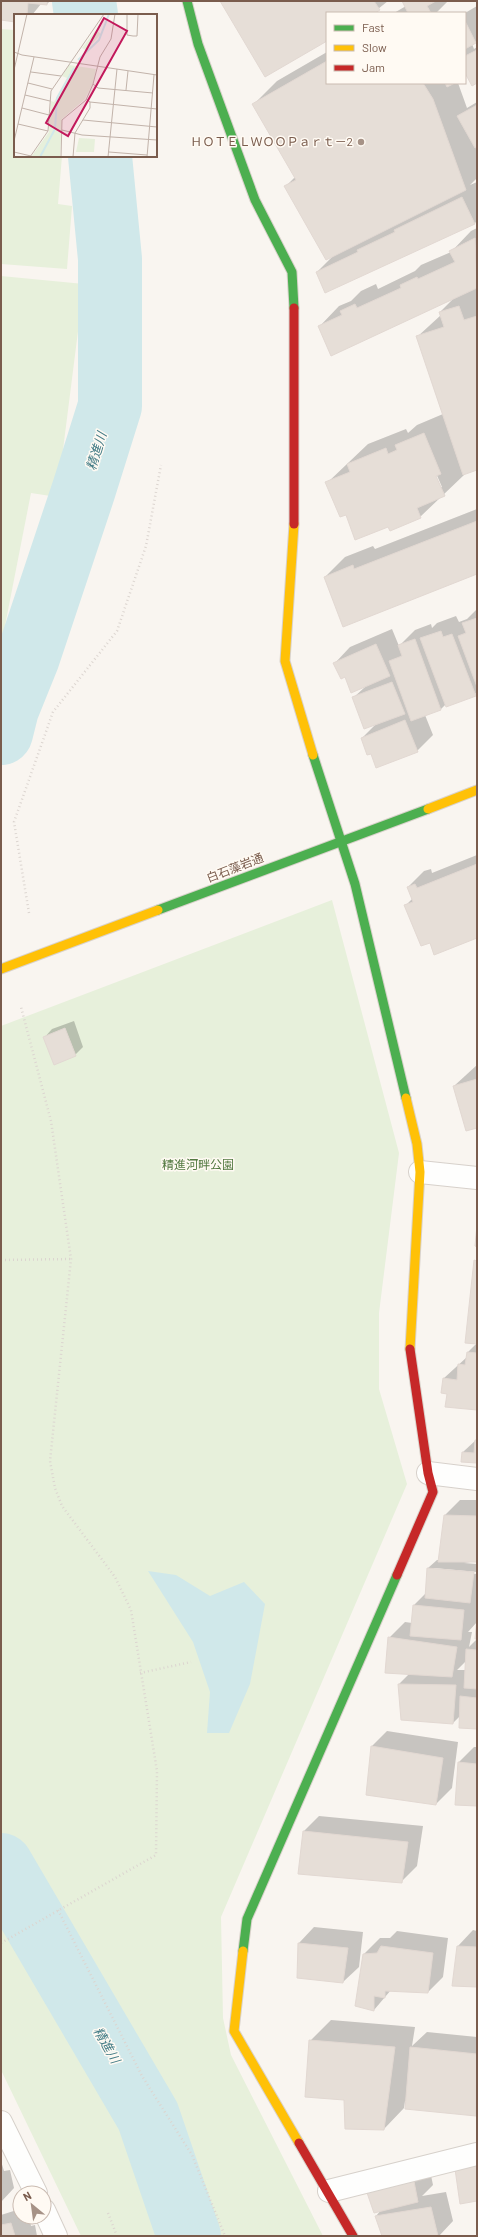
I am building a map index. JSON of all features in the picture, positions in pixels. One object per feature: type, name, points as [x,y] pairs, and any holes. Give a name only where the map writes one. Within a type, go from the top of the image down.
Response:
[{"type":"street","points":[[187,1],[198,44],[255,200],[292,272],[295,340],[294,529],[285,661],[326,800],[355,884],[417,1144],[420,1172],[409,1345],[428,1473],[433,1492],[247,1919],[234,2031],[329,2191],[353,2236]]},
{"type":"street","name":"白石藻岩通","points":[[1,969],[477,790]]},
{"type":"street","points":[[420,1172],[477,1178]]},
{"type":"street","points":[[428,1473],[477,1479]]},
{"type":"street","points":[[1,2122],[32,2185]]},
{"type":"street","points":[[329,2191],[477,2154]]},
{"type":"street","points":[[51,2225],[56,2236]]},
{"type":"path","points":[[29,913],[14,822],[53,712],[117,631],[146,546],[161,465]]},
{"type":"path","points":[[2,1942],[156,1855],[157,1771],[131,1610],[115,1577],[62,1506],[55,1488],[50,1461],[70,1259],[51,1120],[21,1007]]},
{"type":"path","points":[[1,1260],[70,1259]]},
{"type":"path","points":[[140,1673],[191,1662]]},
{"type":"path","points":[[58,1910],[142,2076],[192,2155],[225,2236]]},
{"type":"path","points":[[108,2213],[117,2236]]},
{"type":"green space","points":[[1,29],[14,30],[14,157],[62,157],[58,204],[72,206],[67,269],[1,264]]},
{"type":"green space","points":[[1,276],[84,284],[57,497],[31,493],[1,646]]},
{"type":"green space","name":"精進河畔公園","points":[[332,900],[399,1153],[379,1313],[379,1389],[407,1484],[221,1917],[223,2018],[231,2055],[323,2236],[81,2236],[1,2070],[1,1026]]},
{"type":"water","points":[[148,1571],[176,1575],[210,1596],[244,1582],[265,1604],[250,1684],[229,1733],[207,1733],[210,1692],[193,1642]]},
{"type":"building","points":[[1,1],[47,1],[47,5],[28,3],[27,14],[14,14],[14,22],[1,20]]},
{"type":"building","points":[[220,1],[374,1],[380,10],[377,12],[326,12],[326,42],[265,77]]},
{"type":"building","points":[[402,1],[436,1],[427,6],[430,12],[408,12]]},
{"type":"building","points":[[466,23],[476,43],[466,48]]},
{"type":"building","points":[[477,50],[477,83],[472,86],[466,75],[466,56]]},
{"type":"building","name":"ＨＯＴＥＬＷＯＯＰａｒｔ－2","points":[[326,62],[326,84],[424,84],[433,99],[466,190],[326,260],[284,186],[296,180],[252,104]]},
{"type":"building","points":[[446,84],[453,84],[447,87]]},
{"type":"building","points":[[477,105],[477,147],[475,148],[457,116]]},
{"type":"building","points":[[462,197],[475,224],[325,293],[316,272],[358,252],[357,250],[395,232],[394,230]]},
{"type":"building","points":[[475,238],[477,288],[331,356],[318,326],[342,315],[340,311],[355,304],[357,308],[401,288],[400,285],[417,277],[418,279],[455,262],[449,251]]},
{"type":"building","points":[[459,306],[464,320],[477,316],[477,470],[463,475],[416,336],[444,327],[439,312]]},
{"type":"building","points":[[424,433],[441,474],[436,476],[445,496],[417,508],[421,518],[390,531],[388,527],[355,540],[346,515],[340,517],[325,482],[350,472],[347,464],[386,448],[388,454],[397,450],[395,445]]},
{"type":"building","points":[[477,521],[477,574],[343,627],[324,577],[353,565],[354,569]]},
{"type":"building","points":[[477,618],[477,687],[458,636],[466,633],[462,623]]},
{"type":"building","points":[[441,631],[443,637],[452,634],[476,696],[446,707],[420,638]]},
{"type":"building","points":[[415,639],[441,710],[411,721],[389,661],[402,656],[398,645]]},
{"type":"building","points":[[376,644],[390,676],[351,693],[345,677],[341,679],[333,663]]},
{"type":"building","points":[[392,682],[405,714],[364,729],[352,697]]},
{"type":"building","points":[[405,720],[418,752],[376,768],[371,754],[367,755],[361,738]]},
{"type":"building","points":[[477,864],[477,938],[434,955],[430,943],[421,946],[404,905],[413,902],[407,887],[415,884],[417,888]]},
{"type":"building","points":[[65,1028],[76,1056],[54,1065],[43,1037]]},
{"type":"building","points":[[477,1079],[477,1128],[466,1131],[453,1086]]},
{"type":"building","points":[[477,1225],[477,1247],[475,1246]]},
{"type":"building","points":[[474,1260],[477,1261],[477,1344],[465,1343]]},
{"type":"building","points":[[467,1352],[477,1353],[477,1410],[445,1407],[447,1394],[441,1393],[443,1378],[457,1380],[458,1364],[465,1365]]},
{"type":"building","points":[[475,1440],[477,1440],[477,1463],[461,1462],[462,1452],[474,1453]]},
{"type":"building","points":[[444,1515],[477,1516],[477,1562],[438,1562]]},
{"type":"building","points":[[427,1568],[474,1572],[470,1603],[425,1598]]},
{"type":"building","points":[[413,1605],[464,1610],[461,1640],[410,1636]]},
{"type":"building","points":[[477,1618],[477,1639],[475,1639]]},
{"type":"building","points":[[388,1637],[457,1647],[452,1677],[385,1673]]},
{"type":"building","points":[[466,1649],[477,1650],[477,1689],[464,1688]]},
{"type":"building","points":[[398,1684],[456,1685],[453,1724],[401,1720]]},
{"type":"building","points":[[460,1696],[477,1698],[477,1729],[459,1728]]},
{"type":"building","points":[[371,1746],[443,1758],[436,1805],[366,1795]]},
{"type":"building","points":[[458,1762],[477,1764],[477,1806],[455,1805]]},
{"type":"building","points":[[303,1831],[408,1842],[402,1883],[298,1874]]},
{"type":"building","points":[[298,1943],[348,1948],[343,1983],[297,1978]]},
{"type":"building","points":[[381,1946],[433,1953],[428,1993],[385,1991],[385,1998],[374,1996],[374,2011],[355,2006],[363,1954],[377,1953]]},
{"type":"building","points":[[457,1946],[477,1947],[477,1987],[452,1986]]},
{"type":"building","points":[[309,2040],[395,2047],[384,2130],[345,2129],[344,2100],[305,2097]]},
{"type":"building","points":[[410,2047],[477,2054],[476,2116],[405,2109]]},
{"type":"building","points":[[477,2157],[477,2201],[460,2204],[454,2162]]},
{"type":"building","points":[[412,2171],[418,2202],[374,2213],[364,2184]]},
{"type":"building","points":[[431,2207],[438,2236],[382,2236],[375,2216]]},
{"type":"building","points":[[11,2223],[15,2236],[1,2236],[1,2225]]},
{"type":"waterway","name":"精進川","points":[[84,1],[86,14]]},
{"type":"waterway","name":"精進川","points":[[1,733],[7,709],[28,657],[110,406],[110,259],[100,157]]},
{"type":"waterway","name":"精進川","points":[[1,1865],[148,2116],[189,2236]]},
{"type":"traffic: fast","points":[[187,1],[198,44],[255,200],[292,272],[294,308]]},
{"type":"traffic: fast","points":[[313,755],[355,884],[406,1098]]},
{"type":"traffic: fast","points":[[158,910],[428,809]]},
{"type":"traffic: fast","points":[[243,1951],[247,1919],[397,1575]]},
{"type":"traffic: slow","points":[[294,524],[285,661],[313,755]]},
{"type":"traffic: slow","points":[[428,809],[477,790]]},
{"type":"traffic: slow","points":[[1,969],[158,910]]},
{"type":"traffic: slow","points":[[406,1098],[417,1144],[420,1172],[410,1349]]},
{"type":"traffic: slow","points":[[243,1951],[234,2031],[299,2143]]},
{"type":"traffic: jam","points":[[294,308],[294,524]]},
{"type":"traffic: jam","points":[[397,1575],[433,1492],[428,1473],[410,1349]]},
{"type":"traffic: jam","points":[[299,2143],[353,2236]]},
{"type":"place","name":"ＨＯＴＥＬＷＯＯＰａｒｔ－2","points":[[361,142]]}]
